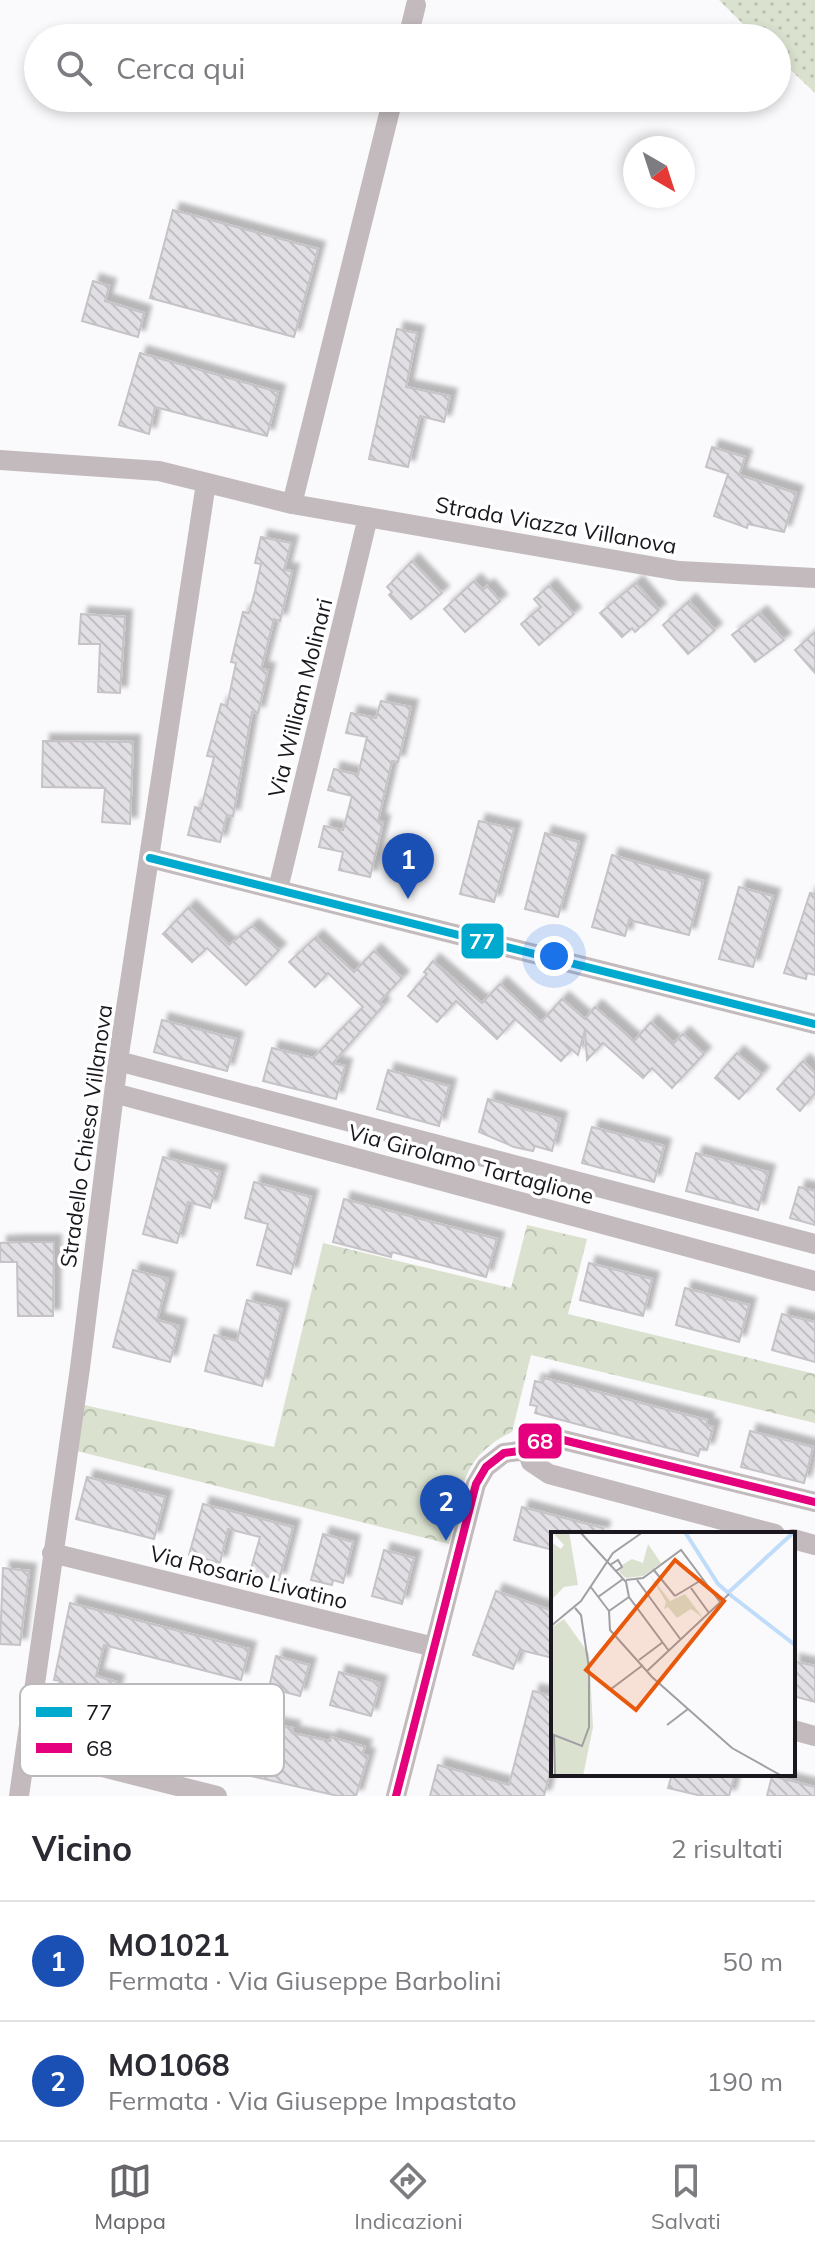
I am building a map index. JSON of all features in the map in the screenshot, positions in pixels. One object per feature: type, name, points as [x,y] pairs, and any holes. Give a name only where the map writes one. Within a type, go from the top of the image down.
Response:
[{"type":"street","points":[[411,24],[416,5]]},
{"type":"street","points":[[292,504],[390,112]]},
{"type":"street","name":"Strada Viazza Villanova","points":[[0,460],[109,465],[159,471],[292,504],[679,571],[815,578]]},
{"type":"street","name":"Stradello Chiesa Villanova","points":[[35,1684],[80,1368],[118,1061],[174,677],[206,483]]},
{"type":"street","name":"Via William Molinari","points":[[278,889],[368,517]]},
{"type":"street","points":[[150,858],[815,1024]]},
{"type":"street","name":"Via Girolamo Tartaglione","points":[[118,1061],[815,1244]]},
{"type":"street","name":"Via Girolamo Tartaglione","points":[[114,1093],[815,1281]]},
{"type":"street","points":[[396,1796],[481,1475],[504,1453],[527,1450],[541,1440],[555,1438],[815,1502]]},
{"type":"street","points":[[527,1450],[531,1462],[549,1474],[767,1532]]},
{"type":"street","points":[[795,1540],[815,1545]]},
{"type":"street","name":"Via Rosario Livatino","points":[[52,1553],[434,1647]]},
{"type":"street","points":[[795,1731],[815,1736]]},
{"type":"street","name":"Stradello Chiesa Villanova","points":[[19,1796],[22,1776]]},
{"type":"street","points":[[138,1776],[217,1796]]},
{"type":"green space","points":[[719,0],[815,0],[815,93],[791,70],[791,24],[743,24]]},
{"type":"green space","points":[[527,1225],[587,1239],[568,1314],[815,1374],[815,1423],[531,1355],[512,1432],[482,1452],[472,1465],[460,1492],[449,1544],[77,1451],[84,1405],[274,1447],[323,1243],[511,1288]]},
{"type":"building","points":[[173,210],[318,249],[294,337],[150,298]]},
{"type":"building","points":[[93,281],[109,286],[105,301],[144,313],[138,337],[82,321]]},
{"type":"building","points":[[397,329],[417,333],[406,387],[450,396],[444,422],[420,416],[408,467],[369,459]]},
{"type":"building","points":[[140,353],[278,392],[267,436],[155,407],[149,434],[119,425]]},
{"type":"building","points":[[712,447],[745,457],[739,475],[796,493],[784,532],[748,524],[747,528],[714,516],[728,474],[706,467]]},
{"type":"building","points":[[261,537],[291,543],[284,570],[292,571],[280,621],[274,619],[261,669],[268,670],[258,713],[252,712],[233,816],[227,815],[220,842],[188,835],[195,807],[201,809],[214,757],[207,756],[221,704],[227,706],[236,663],[231,662],[243,612],[249,613],[261,564],[255,563]]},
{"type":"building","points":[[412,561],[442,593],[411,619],[389,595],[392,592],[387,587]]},
{"type":"building","points":[[474,581],[483,590],[487,586],[500,601],[465,632],[444,609]]},
{"type":"building","points":[[636,583],[659,610],[635,632],[632,628],[622,637],[600,613]]},
{"type":"building","points":[[549,586],[574,614],[539,645],[521,624],[541,607],[534,599]]},
{"type":"building","points":[[689,601],[715,630],[688,654],[663,625]]},
{"type":"building","points":[[760,613],[784,640],[755,662],[732,635]]},
{"type":"building","points":[[81,614],[125,617],[120,693],[98,692],[100,644],[79,644]]},
{"type":"building","points":[[815,632],[815,673],[795,650]]},
{"type":"building","points":[[381,701],[411,707],[398,762],[392,761],[378,821],[383,822],[370,877],[339,870],[343,852],[319,847],[324,826],[343,830],[352,796],[328,790],[334,769],[358,775],[367,737],[346,733],[351,713],[376,718]]},
{"type":"building","points":[[43,741],[133,742],[130,824],[102,822],[105,788],[42,787]]},
{"type":"building","points":[[479,821],[514,829],[494,902],[460,894]]},
{"type":"building","points":[[545,833],[579,842],[558,917],[525,909]]},
{"type":"building","points":[[612,855],[703,881],[689,935],[629,920],[625,936],[592,927]]},
{"type":"building","points":[[739,887],[773,896],[753,967],[719,959]]},
{"type":"building","points":[[810,893],[815,894],[815,975],[807,973],[806,979],[784,973]]},
{"type":"building","points":[[189,907],[229,945],[252,926],[279,950],[246,985],[207,948],[192,962],[163,934]]},
{"type":"building","points":[[316,937],[354,972],[374,951],[402,978],[379,1002],[383,1006],[333,1063],[345,1066],[336,1099],[263,1081],[272,1048],[313,1058],[363,1007],[328,973],[315,987],[289,962]]},
{"type":"building","points":[[433,961],[482,1003],[500,984],[541,1022],[562,999],[585,1019],[595,1007],[634,1041],[651,1022],[674,1043],[683,1034],[704,1054],[672,1088],[652,1068],[643,1078],[603,1043],[587,1060],[585,1030],[578,1055],[563,1042],[571,1050],[561,1061],[515,1019],[497,1039],[456,1001],[437,1022],[408,996],[427,974],[424,972]]},
{"type":"building","points":[[162,1020],[236,1039],[227,1071],[154,1052]]},
{"type":"building","points":[[737,1053],[762,1074],[739,1099],[715,1078]]},
{"type":"building","points":[[803,1061],[815,1073],[815,1093],[800,1111],[777,1089]]},
{"type":"building","points":[[388,1070],[449,1086],[439,1126],[377,1109]]},
{"type":"building","points":[[488,1099],[560,1119],[552,1151],[535,1146],[533,1151],[514,1147],[479,1132]]},
{"type":"building","points":[[592,1127],[664,1146],[654,1182],[582,1163]]},
{"type":"building","points":[[696,1153],[768,1172],[758,1210],[686,1191]]},
{"type":"building","points":[[163,1157],[220,1172],[210,1208],[188,1202],[177,1243],[143,1234]]},
{"type":"building","points":[[254,1182],[311,1197],[291,1274],[257,1265],[268,1224],[245,1218]]},
{"type":"building","points":[[799,1187],[815,1191],[815,1225],[790,1218]]},
{"type":"building","points":[[344,1199],[497,1239],[486,1277],[392,1252],[391,1257],[333,1242]]},
{"type":"building","points":[[54,1242],[53,1316],[18,1316],[17,1262],[0,1262],[0,1243]]},
{"type":"building","points":[[589,1263],[652,1279],[643,1316],[580,1300]]},
{"type":"building","points":[[133,1270],[168,1279],[157,1320],[179,1326],[170,1362],[113,1347]]},
{"type":"building","points":[[685,1288],[749,1305],[739,1342],[676,1325]]},
{"type":"building","points":[[247,1300],[282,1309],[262,1386],[205,1371],[214,1335],[237,1341]]},
{"type":"building","points":[[782,1314],[815,1322],[815,1362],[772,1350]]},
{"type":"building","points":[[544,1378],[707,1420],[706,1425],[713,1427],[707,1450],[700,1449],[698,1456],[535,1413],[537,1406],[530,1405],[535,1381],[543,1383]]},
{"type":"building","points":[[750,1431],[813,1447],[804,1483],[741,1467]]},
{"type":"building","points":[[87,1477],[165,1497],[154,1539],[76,1519]]},
{"type":"building","points":[[203,1504],[293,1527],[279,1580],[250,1572],[260,1537],[228,1529],[220,1563],[189,1555]]},
{"type":"building","points":[[522,1507],[603,1528],[602,1532],[551,1532],[551,1549],[514,1540]]},
{"type":"building","points":[[323,1534],[353,1542],[343,1583],[333,1580],[332,1585],[311,1580]]},
{"type":"building","points":[[384,1550],[414,1558],[402,1604],[372,1596]]},
{"type":"building","points":[[3,1568],[29,1571],[20,1645],[0,1644]]},
{"type":"building","points":[[496,1591],[551,1610],[551,1658],[520,1650],[513,1669],[473,1655]]},
{"type":"building","points":[[70,1603],[249,1649],[241,1680],[104,1645],[96,1676],[116,1684],[59,1684],[60,1681],[54,1680]]},
{"type":"building","points":[[276,1656],[309,1665],[300,1696],[284,1692],[284,1684],[270,1684]]},
{"type":"building","points":[[795,1661],[815,1666],[815,1702],[795,1697]]},
{"type":"building","points":[[339,1672],[380,1683],[371,1716],[330,1705]]},
{"type":"building","points":[[533,1691],[551,1696],[551,1768],[544,1796],[430,1796],[438,1765],[509,1785]]},
{"type":"building","points":[[284,1726],[293,1728],[292,1733],[330,1741],[331,1737],[365,1747],[362,1754],[368,1756],[356,1796],[338,1796],[251,1776],[284,1776]]},
{"type":"building","points":[[671,1776],[734,1776],[729,1796],[702,1796],[668,1788]]},
{"type":"building","points":[[772,1776],[815,1787],[815,1796],[767,1796]]},
{"type":"transit line","name":"77","points":[[150,858],[815,1024]]},
{"type":"transit line","name":"68","points":[[396,1796],[476,1484],[486,1467],[504,1453],[527,1450],[541,1440],[555,1438],[815,1502]]},
{"type":"place","name":"MO1021","points":[[408,899]]},
{"type":"place","name":"MO1068","points":[[446,1541]]}]
